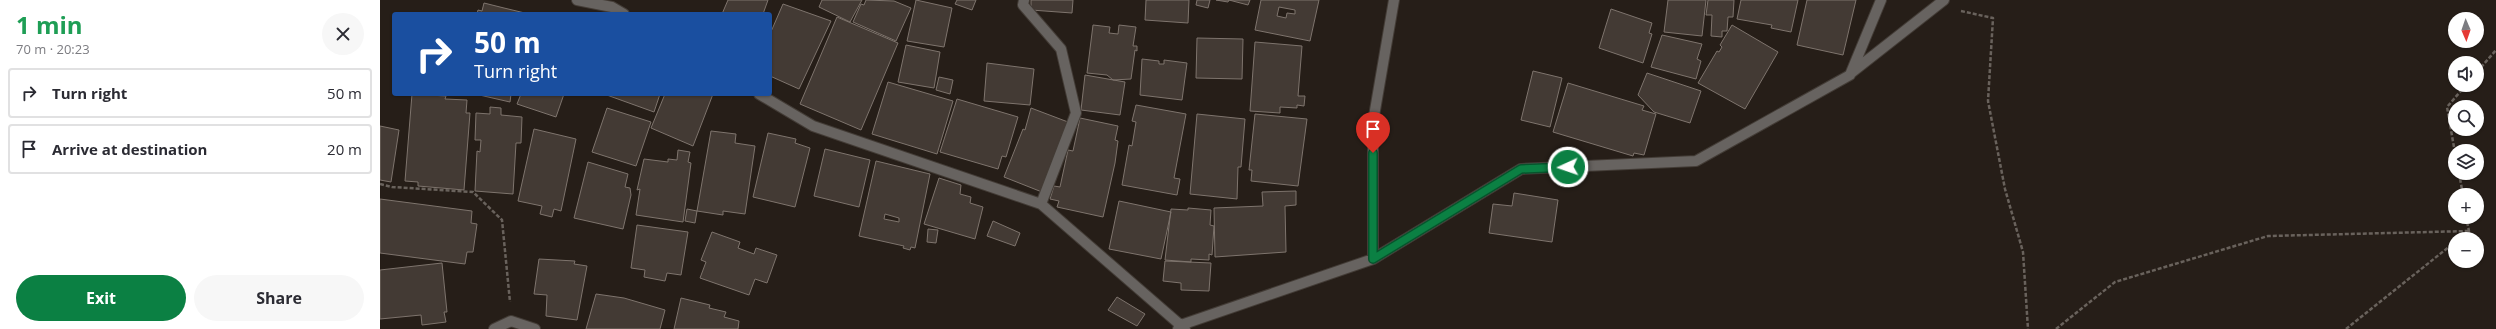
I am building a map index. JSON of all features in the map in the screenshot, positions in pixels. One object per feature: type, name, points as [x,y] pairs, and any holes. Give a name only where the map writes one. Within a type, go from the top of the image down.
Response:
[{"type":"street","points":[[577,0],[612,7],[621,12]]},
{"type":"street","points":[[1024,0],[1023,5],[1060,49],[1076,113],[1041,204]]},
{"type":"street","points":[[1373,259],[1373,122],[1394,0]]},
{"type":"street","points":[[1850,75],[1881,0]]},
{"type":"street","points":[[762,96],[813,126],[1041,204],[1181,328],[1373,259],[1521,169],[1696,161],[1850,75],[1939,2]]},
{"type":"street","points":[[494,329],[512,321],[535,329]]},
{"type":"path","points":[[1939,2],[1993,18],[1988,101],[2005,189],[2024,252],[2028,329]]},
{"type":"path","points":[[2484,64],[2496,50]]},
{"type":"path","points":[[2453,144],[2447,107],[2460,92]]},
{"type":"path","points":[[380,184],[392,188],[473,192],[502,220],[512,321]]},
{"type":"path","points":[[2056,329],[2115,282],[2268,236],[2469,231],[2468,224]]},
{"type":"path","points":[[2346,329],[2448,248]]},
{"type":"building","points":[[728,0],[768,0],[764,12],[723,12]]},
{"type":"building","points":[[822,0],[862,0],[850,22],[819,7]]},
{"type":"building","points":[[866,0],[894,1],[911,8],[896,41],[853,22],[861,4],[864,5]]},
{"type":"building","points":[[916,0],[952,8],[944,47],[907,41]]},
{"type":"building","points":[[957,0],[976,0],[972,10],[955,4]]},
{"type":"building","points":[[1031,0],[1073,0],[1072,13],[1031,10]]},
{"type":"building","points":[[1146,0],[1189,0],[1188,23],[1145,20]]},
{"type":"building","points":[[1197,0],[1210,0],[1208,8],[1196,5]]},
{"type":"building","points":[[1216,0],[1229,0],[1228,2]]},
{"type":"building","points":[[1229,0],[1250,0],[1248,5]]},
{"type":"building","points":[[1261,0],[1319,0],[1310,41],[1255,30]],"holes":[[[1279,7],[1295,10],[1295,14],[1287,13],[1286,18],[1277,16]]]},
{"type":"building","points":[[1668,0],[1706,0],[1702,36],[1664,32]]},
{"type":"building","points":[[1708,0],[1734,0],[1733,17],[1728,17],[1727,31],[1722,31],[1722,37],[1711,36],[1712,15],[1706,15]]},
{"type":"building","points":[[1741,0],[1798,0],[1791,32],[1771,28],[1772,25],[1737,19]]},
{"type":"building","points":[[1807,0],[1856,0],[1843,55],[1797,45]]},
{"type":"building","points":[[484,3],[521,12],[478,12],[478,10],[482,11]]},
{"type":"building","points":[[783,4],[831,21],[799,89],[772,77],[772,29]]},
{"type":"building","points":[[1611,9],[1652,23],[1649,33],[1652,34],[1643,63],[1599,48]]},
{"type":"building","points":[[837,17],[898,43],[861,130],[800,104]]},
{"type":"building","points":[[1093,25],[1110,27],[1109,33],[1118,34],[1119,25],[1136,27],[1133,46],[1137,46],[1137,51],[1135,50],[1131,79],[1113,80],[1107,75],[1087,73]]},
{"type":"building","points":[[1732,25],[1778,52],[1745,109],[1698,83],[1717,51],[1719,52],[1722,47],[1720,45]]},
{"type":"building","points":[[1662,35],[1702,44],[1697,59],[1701,61],[1696,79],[1651,67]]},
{"type":"building","points":[[1197,38],[1243,39],[1242,79],[1196,78]]},
{"type":"building","points":[[1255,42],[1302,46],[1298,96],[1305,96],[1304,106],[1297,105],[1297,108],[1280,107],[1280,113],[1250,111]]},
{"type":"building","points":[[906,45],[940,52],[934,88],[898,82]]},
{"type":"building","points":[[1142,59],[1159,61],[1159,64],[1164,64],[1164,60],[1187,63],[1182,100],[1140,95]]},
{"type":"building","points":[[987,63],[1034,69],[1030,105],[984,101]]},
{"type":"building","points":[[1533,71],[1562,78],[1550,127],[1521,120]]},
{"type":"building","points":[[1647,73],[1701,91],[1690,123],[1654,112],[1638,95]]},
{"type":"building","points":[[1085,75],[1125,82],[1120,115],[1081,110]]},
{"type":"building","points":[[939,77],[953,80],[950,94],[936,90]]},
{"type":"building","points":[[888,82],[953,101],[937,154],[872,134]]},
{"type":"building","points":[[1568,83],[1644,106],[1642,110],[1656,114],[1644,155],[1634,153],[1633,156],[1553,132]]},
{"type":"building","points":[[412,96],[446,96],[445,99],[467,100],[466,113],[470,113],[464,190],[418,186],[418,182],[405,181]]},
{"type":"building","points":[[484,96],[511,96],[510,102]]},
{"type":"building","points":[[520,96],[563,96],[556,117],[517,104]]},
{"type":"building","points":[[610,96],[659,96],[654,112]]},
{"type":"building","points":[[664,96],[712,96],[693,146],[651,128]]},
{"type":"building","points":[[957,99],[1018,117],[1006,157],[1002,156],[998,169],[940,152]]},
{"type":"building","points":[[1136,105],[1186,114],[1174,178],[1180,179],[1177,195],[1122,185],[1129,145],[1132,146],[1136,122],[1132,121]]},
{"type":"building","points":[[490,107],[501,108],[501,115],[522,117],[521,143],[516,143],[513,194],[475,191],[477,151],[480,152],[481,140],[475,140],[476,113],[490,114]]},
{"type":"building","points":[[607,108],[651,122],[636,166],[592,152]]},
{"type":"building","points":[[1031,108],[1068,122],[1042,192],[1004,177],[1023,129],[1025,130]]},
{"type":"building","points":[[1197,114],[1245,119],[1241,167],[1238,167],[1237,199],[1190,194]]},
{"type":"building","points":[[1255,114],[1307,119],[1298,186],[1251,181],[1252,170],[1249,170]]},
{"type":"building","points":[[1080,118],[1118,126],[1115,140],[1118,141],[1115,163],[1103,217],[1057,207],[1059,201],[1050,199],[1054,186],[1060,187],[1068,150],[1073,151]]},
{"type":"building","points":[[380,126],[399,130],[391,182],[380,180]]},
{"type":"building","points":[[534,129],[576,139],[561,211],[554,209],[552,217],[540,214],[542,206],[518,201]]},
{"type":"building","points":[[711,131],[736,134],[735,143],[755,146],[745,214],[723,211],[723,215],[697,211]]},
{"type":"building","points":[[768,133],[796,139],[795,143],[810,148],[795,207],[753,197]]},
{"type":"building","points":[[825,149],[870,160],[859,207],[814,196]]},
{"type":"building","points":[[678,150],[690,152],[688,162],[691,163],[683,222],[636,215],[640,189],[637,190],[644,159],[668,162],[668,159],[677,160]]},
{"type":"building","points":[[876,161],[930,174],[915,248],[911,247],[910,250],[903,248],[904,246],[859,236]],"holes":[[[885,214],[899,218],[899,222],[884,219]]]},
{"type":"building","points":[[588,162],[628,174],[625,187],[630,188],[631,195],[623,229],[574,218]]},
{"type":"building","points":[[939,178],[961,185],[960,194],[971,197],[970,203],[983,207],[975,239],[924,224]]},
{"type":"building","points":[[1296,191],[1296,205],[1285,206],[1286,252],[1215,257],[1214,208],[1263,206],[1262,192]]},
{"type":"building","points":[[1514,193],[1558,200],[1552,242],[1489,233],[1493,204],[1512,206]]},
{"type":"building","points":[[380,199],[472,211],[471,223],[477,224],[473,252],[467,252],[465,264],[380,253]]},
{"type":"building","points":[[1119,201],[1171,212],[1161,259],[1109,249]]},
{"type":"building","points":[[1188,208],[1211,210],[1210,225],[1214,226],[1212,255],[1209,254],[1209,260],[1191,259],[1191,262],[1165,260],[1171,209],[1188,210]]},
{"type":"building","points":[[687,209],[697,211],[695,223],[685,221]]},
{"type":"building","points":[[993,221],[1020,233],[1015,246],[987,236]]},
{"type":"building","points":[[637,225],[688,232],[681,275],[667,273],[665,281],[644,277],[645,270],[631,268]]},
{"type":"building","points":[[928,229],[938,230],[936,243],[927,242]]},
{"type":"building","points":[[712,232],[740,242],[738,248],[754,254],[756,248],[777,255],[767,283],[755,279],[749,295],[700,278],[706,262],[701,260]]},
{"type":"building","points":[[539,259],[575,261],[574,264],[587,266],[577,320],[546,316],[547,295],[534,294]]},
{"type":"building","points":[[1165,261],[1211,263],[1209,291],[1181,290],[1181,283],[1163,281]]},
{"type":"building","points":[[442,263],[447,312],[444,312],[446,322],[422,325],[421,315],[380,319],[380,270]]},
{"type":"building","points":[[596,294],[624,298],[665,310],[660,329],[586,329]]},
{"type":"building","points":[[1117,297],[1145,314],[1137,326],[1108,310]]},
{"type":"building","points":[[681,298],[710,305],[709,308],[726,312],[724,317],[739,321],[738,329],[674,329]]},
{"type":"route","points":[[1373,153],[1373,259],[1521,169],[1568,167]]}]
